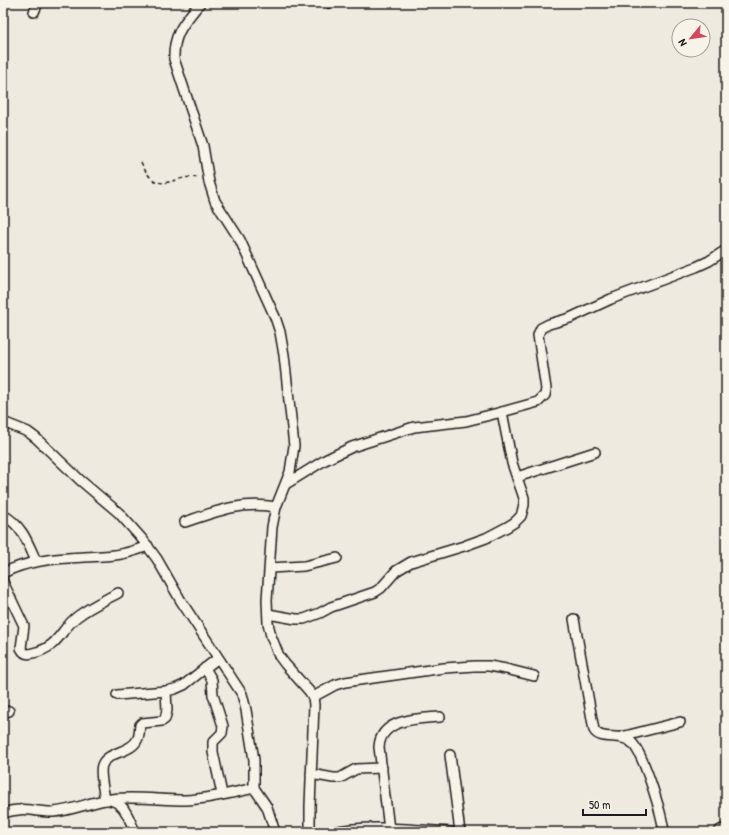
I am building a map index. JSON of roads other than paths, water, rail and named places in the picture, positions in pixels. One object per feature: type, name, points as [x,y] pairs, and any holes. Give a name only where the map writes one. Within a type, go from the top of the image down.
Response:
[{"type":"main road","points":[[721,832],[726,830]]},
{"type":"street","points":[[200,3],[183,24],[176,37],[173,48],[174,59],[203,146],[209,182],[215,201],[240,240],[276,317],[284,355],[294,446],[292,462],[286,484],[276,507],[272,527],[268,614],[271,636],[279,656],[284,664],[304,684],[313,697],[310,832]]},
{"type":"street","points":[[286,484],[337,454],[352,447],[414,427],[466,420],[538,402],[545,395],[546,389],[538,335],[541,328],[570,318],[610,299],[696,267],[710,261],[726,250]]},
{"type":"street","points":[[268,614],[296,619],[311,617],[331,607],[375,592],[390,580],[396,571],[411,562],[486,538],[515,522],[521,516],[524,504],[521,487],[512,463],[502,412]]},
{"type":"street","points":[[3,422],[28,432],[36,438],[80,480],[119,513],[148,546],[157,559],[181,601],[240,690],[244,701],[254,760],[254,788],[267,807],[275,832]]},
{"type":"street","points":[[517,477],[595,452]]},
{"type":"street","points":[[184,522],[232,506],[252,505],[276,507]]},
{"type":"street","points":[[3,515],[11,520],[22,531],[36,561]]},
{"type":"street","points":[[3,573],[36,561],[116,555],[148,546]]},
{"type":"street","points":[[270,568],[304,566],[337,558]]},
{"type":"street","points":[[3,582],[24,626],[21,648],[24,653],[27,654],[37,652],[51,645],[77,616],[118,592]]},
{"type":"street","points":[[574,619],[594,730],[597,735],[621,737],[680,722]]},
{"type":"street","points":[[116,696],[175,689],[184,684],[218,658]]},
{"type":"street","points":[[313,697],[336,684],[345,682],[444,668],[489,666],[506,668],[534,676]]},
{"type":"street","points":[[205,668],[212,680],[214,700],[223,726],[222,733],[215,738],[213,746],[222,794]]},
{"type":"street","points":[[108,799],[102,774],[102,766],[108,758],[134,745],[139,737],[140,725],[142,723],[162,721],[165,719],[167,710],[166,691]]},
{"type":"street","points":[[389,829],[380,741],[386,730],[405,721],[440,717]]},
{"type":"street","points":[[621,737],[631,741],[641,757],[664,832]]},
{"type":"street","points":[[450,755],[460,832]]},
{"type":"street","points":[[311,774],[340,778],[356,769],[382,768]]},
{"type":"street","points":[[3,813],[16,809],[54,812],[108,799],[128,797],[184,800],[254,788]]},
{"type":"street","points":[[108,799],[120,804],[123,807],[135,832]]},
{"type":"street","points":[[333,832],[343,830],[389,829],[452,832]]}]
